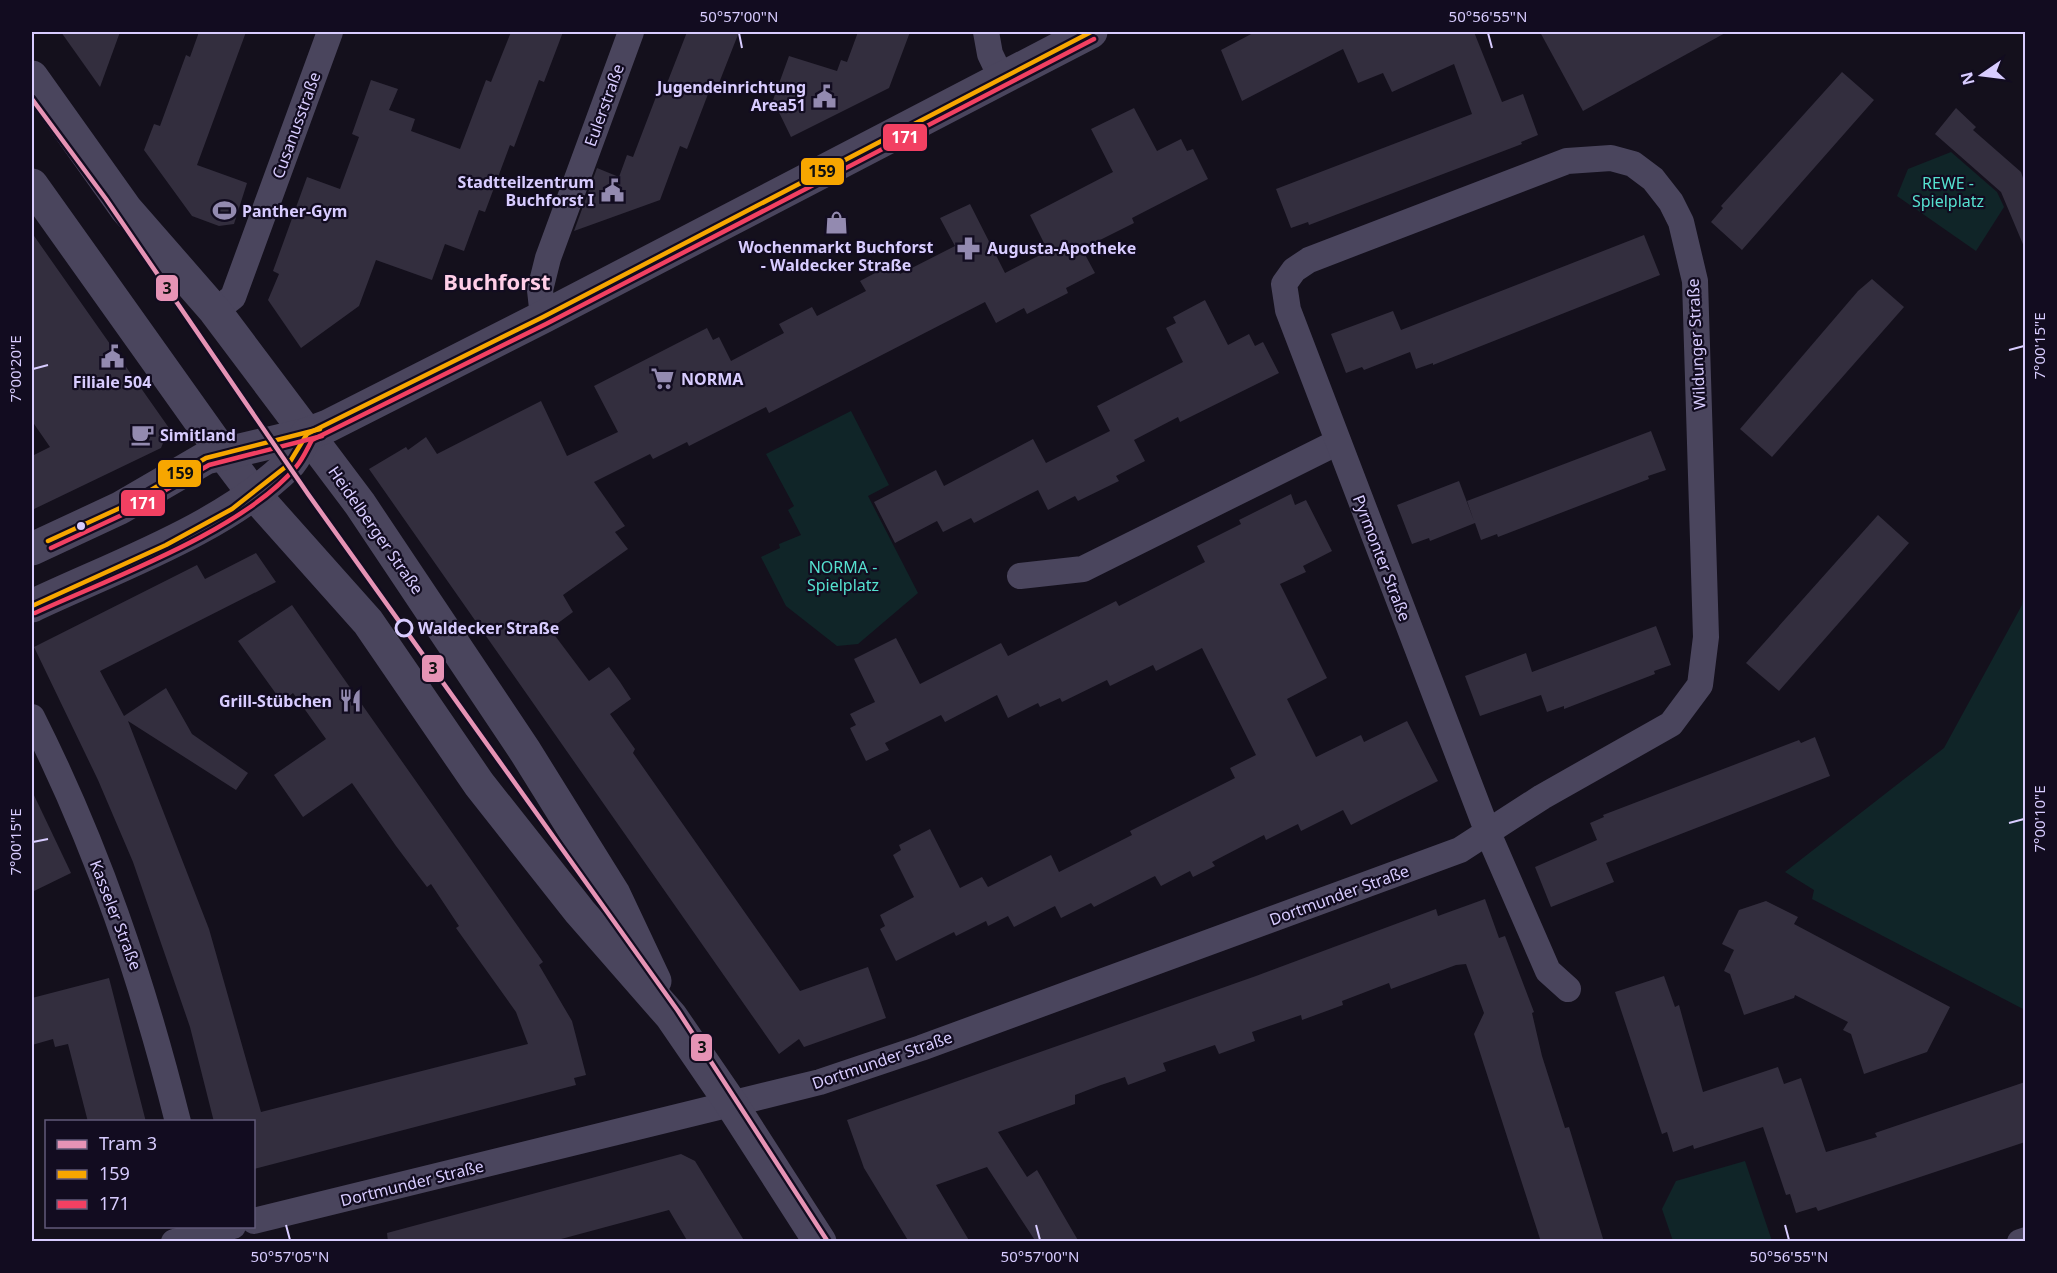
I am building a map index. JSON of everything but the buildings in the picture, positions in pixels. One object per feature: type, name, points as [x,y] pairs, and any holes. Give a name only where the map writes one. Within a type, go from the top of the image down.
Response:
[{"type":"street","name":"Cusanusstraße","points":[[215,312],[234,297],[330,32]]},
{"type":"street","name":"Eulerstraße","points":[[543,317],[540,290],[548,258],[632,32]]},
{"type":"street","points":[[986,32],[990,54],[1002,79]]},
{"type":"street","points":[[32,549],[120,508],[206,458],[222,452],[307,434],[543,317],[1091,32]]},
{"type":"street","name":"Heidelberger Straße","points":[[32,77],[126,209],[215,312],[360,504],[525,751],[614,894],[671,1016]]},
{"type":"street","name":"Wildunger Straße","points":[[1338,442],[1285,297],[1284,284],[1294,270],[1310,260],[1567,161],[1611,158],[1633,164],[1653,178],[1671,202],[1681,222],[1695,281],[1706,637],[1700,685],[1671,724],[1542,797],[1488,832]]},
{"type":"street","name":"Heidelberger Straße","points":[[32,185],[253,494],[369,622],[479,784],[580,912],[671,1016],[732,1105],[820,1242]]},
{"type":"street","points":[[32,606],[202,527],[253,494],[289,464],[307,434]]},
{"type":"street","points":[[1020,576],[1083,569],[1338,442]]},
{"type":"street","name":"Pyrmonter Straße","points":[[1338,442],[1488,832],[1548,970],[1568,989]]},
{"type":"street","name":"Kasseler Straße","points":[[32,717],[109,892],[141,982],[177,1120]]},
{"type":"street","name":"Dortmunder Straße","points":[[255,1221],[820,1082],[921,1048],[1449,854],[1488,832]]},
{"type":"street","points":[[174,1242],[229,1228]]},
{"type":"street","points":[[2020,1242],[2025,1240]]},
{"type":"green space","name":"REWE - Spielplatz","points":[[1951,152],[1997,192],[2004,207],[1976,251],[1897,196],[1908,169]]},
{"type":"green space","name":"NORMA - Spielplatz","points":[[851,411],[889,485],[868,496],[918,593],[858,644],[837,646],[786,606],[761,557],[780,548],[779,544],[801,535],[788,510],[794,506],[766,454]]},
{"type":"green space","points":[[2025,581],[2025,1010],[1812,899],[1814,890],[1785,872],[1944,748],[2022,605]]},
{"type":"green space","points":[[1745,1161],[1772,1241],[1673,1241],[1662,1209],[1676,1181]]},
{"type":"tram line","name":"3","points":[[32,99],[106,199],[308,494],[678,1011],[828,1242]]},
{"type":"transit line","name":"159","points":[[32,606],[166,545],[232,509],[288,465],[307,434],[543,317],[1091,32]]},
{"type":"transit line","name":"171","points":[[35,613],[174,551],[243,512],[272,490],[296,467],[312,440],[546,324],[1094,39]]},
{"type":"transit line","name":"159","points":[[48,541],[120,508],[206,458],[320,429]]},
{"type":"transit line","name":"171","points":[[51,548],[124,514],[209,465],[322,436]]},
{"type":"place","name":"Jugendeinrichtung Area51","points":[[824,96]]},
{"type":"place","name":"Stadtteilzentrum Buchforst I","points":[[612,191]]},
{"type":"place","name":"Panther-Gym","points":[[224,211]]},
{"type":"place","name":"Wochenmarkt Buchforst - Waldecker Straße","points":[[836,222]]},
{"type":"place","name":"Augusta-Apotheke","points":[[969,248]]},
{"type":"place","name":"Filiale 504","points":[[112,357]]},
{"type":"place","name":"NORMA","points":[[663,379]]},
{"type":"place","name":"Simitland","points":[[142,435]]},
{"type":"place","name":"Waldecker Straße","points":[[404,628]]},
{"type":"place","name":"Grill-Stübchen","points":[[350,701]]},
{"type":"district","name":"Buchforst","points":[[497,282]]}]
